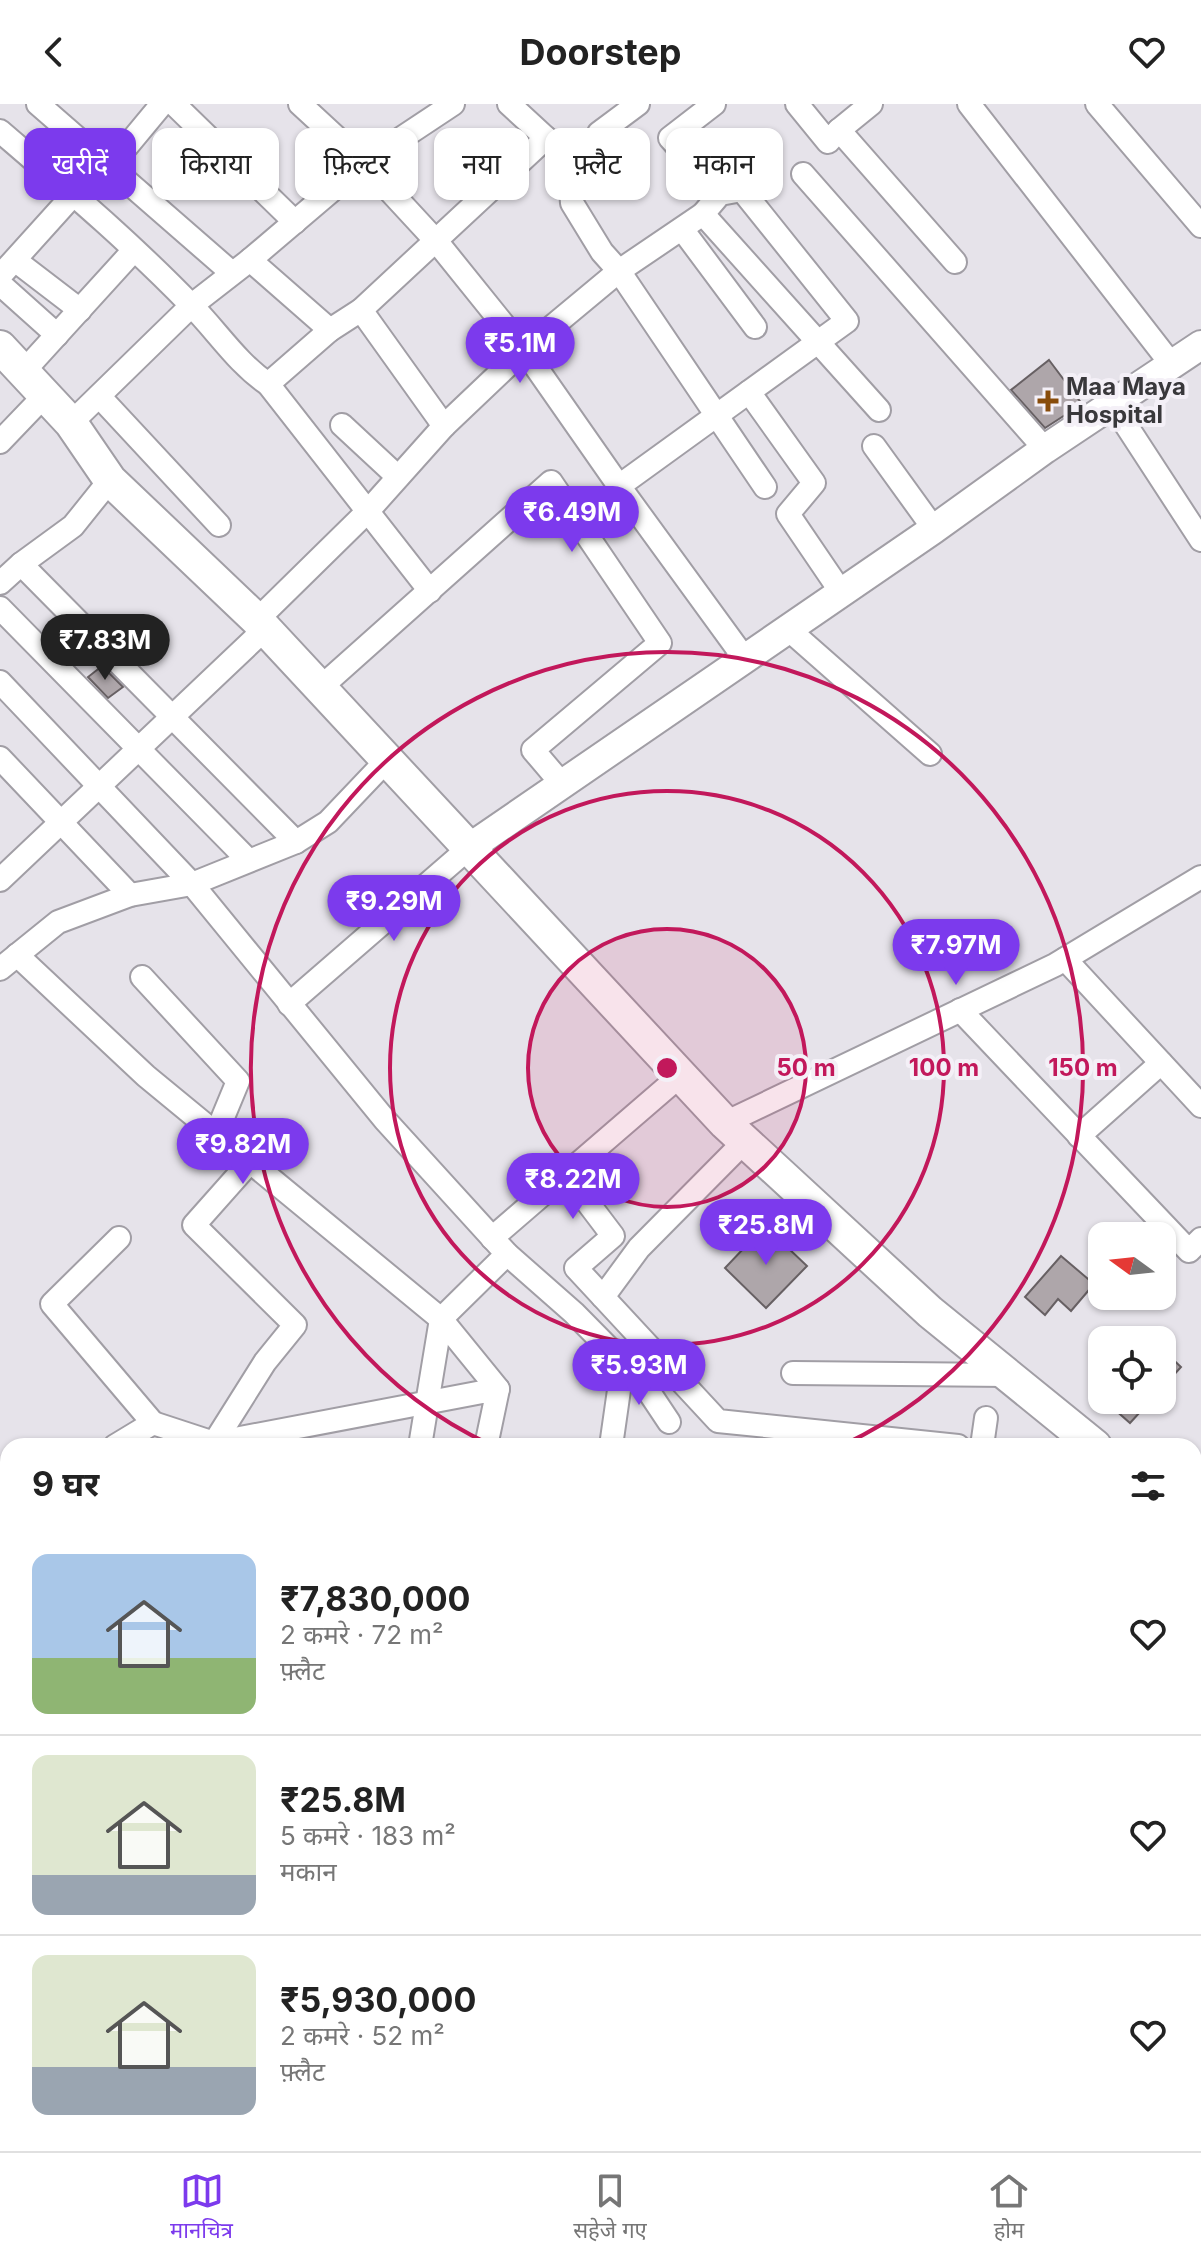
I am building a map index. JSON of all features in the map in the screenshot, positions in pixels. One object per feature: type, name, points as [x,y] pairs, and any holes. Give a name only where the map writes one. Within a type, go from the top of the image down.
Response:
[{"type":"main road","points":[[0,347],[71,423],[110,480],[261,624],[735,1132],[930,1312],[1085,1438]]},
{"type":"street","points":[[38,104],[66,128]]},
{"type":"street","points":[[136,135],[162,104]]},
{"type":"street","points":[[174,104],[295,222]]},
{"type":"street","points":[[300,104],[326,128]]},
{"type":"street","points":[[417,128],[453,104]]},
{"type":"street","points":[[509,104],[545,137]]},
{"type":"street","points":[[606,128],[638,104]]},
{"type":"street","points":[[683,128],[714,104]]},
{"type":"street","points":[[797,104],[828,142],[871,104]]},
{"type":"street","points":[[969,104],[1172,365]]},
{"type":"street","points":[[1097,104],[1201,226]]},
{"type":"street","points":[[839,130],[955,262]]},
{"type":"street","points":[[0,131],[24,151]]},
{"type":"street","points":[[268,384],[330,330],[361,310],[545,139]]},
{"type":"street","points":[[803,174],[1045,449]]},
{"type":"street","points":[[136,186],[241,267],[330,330]]},
{"type":"street","points":[[69,200],[8,268],[80,310]]},
{"type":"street","points":[[80,200],[192,305],[250,372],[268,384],[430,591]]},
{"type":"street","points":[[71,423],[192,305],[321,200]]},
{"type":"street","points":[[398,200],[437,242],[524,350],[745,659]]},
{"type":"street","points":[[572,200],[602,252],[619,271],[765,487]]},
{"type":"street","points":[[0,880],[172,717],[368,511],[444,426],[524,350],[619,271],[703,214],[715,200]]},
{"type":"street","points":[[619,486],[847,321],[750,200]]},
{"type":"street","points":[[703,214],[879,410]]},
{"type":"street","points":[[682,229],[755,327]]},
{"type":"street","points":[[0,442],[34,384],[57,335],[134,250]]},
{"type":"street","points":[[0,284],[57,335]]},
{"type":"street","points":[[361,310],[444,426]]},
{"type":"street","points":[[289,1004],[469,848],[934,529],[1045,449],[1201,345]]},
{"type":"street","points":[[749,392],[814,483],[788,514],[841,592]]},
{"type":"street","points":[[99,396],[219,525]]},
{"type":"street","points":[[1113,405],[1201,540]]},
{"type":"street","points":[[342,425],[398,477]]},
{"type":"street","points":[[874,446],[934,529]]},
{"type":"street","points":[[0,583],[73,526],[110,480]]},
{"type":"street","points":[[320,688],[551,482],[660,643],[533,750],[562,784]]},
{"type":"street","points":[[21,564],[296,842]]},
{"type":"street","points":[[0,608],[248,860]]},
{"type":"street","points":[[788,629],[930,754]]},
{"type":"street","points":[[0,682],[192,884],[385,1120],[499,1246],[574,1313],[643,1383],[669,1422]]},
{"type":"street","points":[[0,758],[130,895]]},
{"type":"street","points":[[387,760],[328,822],[296,842],[192,884],[130,895],[58,922],[8,962],[441,1319],[498,1389]]},
{"type":"street","points":[[603,1297],[639,1248],[735,1132],[960,1010],[1065,959],[1201,877]]},
{"type":"street","points":[[1065,959],[1201,1106]]},
{"type":"street","points":[[142,977],[238,1081],[216,1134]]},
{"type":"street","points":[[960,1010],[1189,1251],[1201,1239]]},
{"type":"street","points":[[1079,1136],[1161,1063]]},
{"type":"street","points":[[421,1438],[441,1319],[499,1246],[566,1174],[681,1075]]},
{"type":"street","points":[[217,1438],[265,1362],[295,1325],[194,1225],[250,1162]]},
{"type":"street","points":[[566,1174],[613,1236],[576,1268],[718,1421],[881,1438]]},
{"type":"street","points":[[119,1238],[52,1304],[153,1423],[199,1438]]},
{"type":"street","points":[[612,1438],[623,1362]]},
{"type":"street","points":[[793,1373],[1008,1375]]},
{"type":"street","points":[[241,1438],[498,1389]]},
{"type":"street","points":[[488,1438],[498,1389]]},
{"type":"street","points":[[983,1438],[986,1418]]},
{"type":"street","points":[[128,1438],[153,1423]]},
{"type":"building","points":[[1049,360],[1082,404],[1045,428],[1011,390]]},
{"type":"building","points":[[102,666],[123,687],[108,698],[88,677]]},
{"type":"building","points":[[765,1226],[807,1266],[766,1308],[725,1268]]},
{"type":"building","points":[[1061,1256],[1088,1279],[1088,1291],[1071,1311],[1058,1299],[1045,1315],[1025,1297]]},
{"type":"building","points":[[1120,1414],[1138,1414],[1130,1423]]},
{"type":"place","name":"Maa Maya Hospital","points":[[1048,401]]}]
